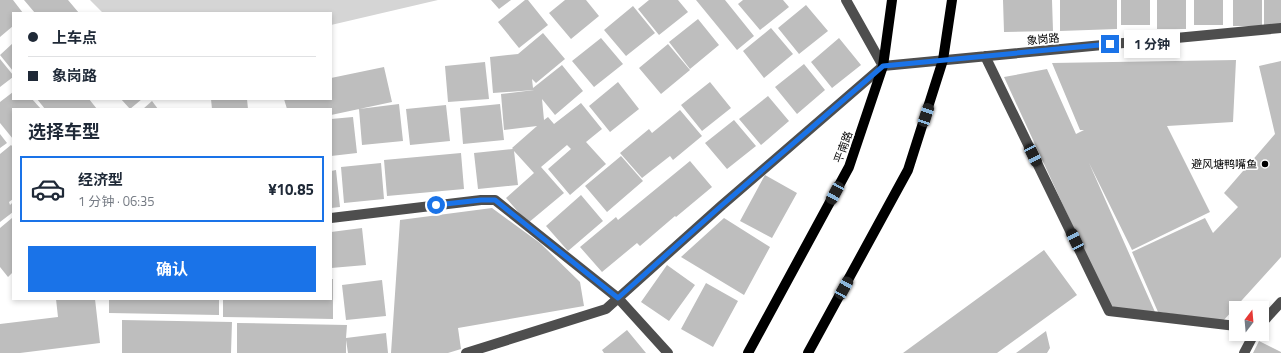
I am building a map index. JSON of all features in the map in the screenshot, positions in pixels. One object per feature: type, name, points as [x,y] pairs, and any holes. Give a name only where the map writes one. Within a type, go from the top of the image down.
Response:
[{"type":"main road","name":"平南路","points":[[748,353],[849,166],[883,66],[892,0]]},
{"type":"main road","points":[[808,353],[908,170],[943,60],[952,0]]},
{"type":"street","points":[[466,353],[606,310],[721,206],[883,66],[846,0]]},
{"type":"street","name":"象岗路","points":[[883,66],[1281,28]]},
{"type":"street","points":[[985,56],[1109,311],[1229,325]]},
{"type":"street","points":[[332,218],[481,200],[495,200],[618,298],[668,353]]},
{"type":"street","points":[[1269,315],[1281,302]]},
{"type":"street","points":[[1244,353],[1250,341]]},
{"type":"shaded area","points":[[90,0],[438,0],[332,25],[332,12],[102,12]]},
{"type":"building","points":[[0,0],[13,0],[22,12],[12,12],[12,27],[0,37]]},
{"type":"building","points":[[24,0],[68,0],[78,12],[34,12]]},
{"type":"building","points":[[491,0],[511,0],[499,9]]},
{"type":"building","points":[[525,0],[528,0],[548,25],[519,48],[498,22]]},
{"type":"building","points":[[565,0],[586,0],[599,16],[571,39],[549,13]]},
{"type":"building","points":[[649,0],[678,0],[688,12],[659,35],[638,9]]},
{"type":"building","points":[[696,0],[725,0],[754,36],[737,50]]},
{"type":"building","points":[[743,0],[783,0],[789,7],[760,30],[738,4]]},
{"type":"building","points":[[1003,0],[1052,0],[1053,31],[1004,32]]},
{"type":"building","points":[[1060,0],[1117,0],[1117,29],[1060,31]]},
{"type":"building","points":[[1121,0],[1150,0],[1150,25],[1121,25]]},
{"type":"building","points":[[1157,0],[1186,0],[1186,29],[1157,29]]},
{"type":"building","points":[[1194,0],[1223,0],[1223,25],[1194,25]]},
{"type":"building","points":[[1233,0],[1262,0],[1262,26],[1233,26]]},
{"type":"building","points":[[1264,0],[1281,0],[1281,27],[1264,27]]},
{"type":"building","points":[[806,5],[828,31],[799,54],[778,28]]},
{"type":"building","points":[[633,6],[655,33],[626,56],[604,30]]},
{"type":"building","points":[[698,19],[719,45],[690,69],[669,42]]},
{"type":"building","points":[[771,28],[793,54],[764,78],[743,51]]},
{"type":"building","points":[[543,33],[565,59],[536,83],[532,79],[533,88],[562,65],[583,91],[555,115],[542,99],[544,120],[548,117],[554,124],[581,103],[602,129],[586,142],[606,164],[570,195],[548,169],[571,149],[567,145],[541,167],[564,193],[528,223],[506,198],[534,173],[514,151],[518,185],[478,189],[474,153],[513,149],[512,148],[537,126],[504,130],[501,94],[534,90],[493,93],[490,57],[518,54]]},
{"type":"building","points":[[601,38],[623,64],[594,87],[572,61]]},
{"type":"building","points":[[839,38],[861,65],[832,88],[811,62]]},
{"type":"building","points":[[12,44],[12,70],[0,55]]},
{"type":"building","points":[[668,44],[690,70],[661,94],[639,68]]},
{"type":"building","points":[[0,59],[12,74],[12,78],[0,87]]},
{"type":"building","points":[[1236,60],[1233,122],[1167,126],[1210,212],[1132,250],[1089,163],[1155,312],[1110,307],[1004,77],[1047,69],[1076,134],[1084,130],[1080,130],[1052,63]]},
{"type":"building","name":"避风塘鸭嘴鱼","points":[[1281,61],[1281,257],[1241,301],[1229,301],[1229,314],[1223,321],[1158,312],[1132,252],[1205,218],[1213,233],[1238,207],[1224,193],[1275,134],[1259,66]]},
{"type":"building","points":[[485,62],[489,99],[448,102],[445,66]]},
{"type":"building","points":[[804,64],[825,90],[797,114],[775,87]]},
{"type":"building","points":[[384,67],[392,102],[332,115],[332,108],[287,108],[284,100],[332,100],[332,78]]},
{"type":"building","points":[[618,82],[639,109],[610,132],[589,106]]},
{"type":"building","points":[[710,82],[731,108],[702,131],[681,105]]},
{"type":"building","points":[[12,93],[12,100],[33,100],[40,108],[12,108],[12,138],[0,123],[0,102]]},
{"type":"building","points":[[768,96],[789,121],[761,145],[739,119]]},
{"type":"building","points":[[38,100],[90,100],[96,108],[44,108]]},
{"type":"building","points":[[122,100],[141,100],[131,108],[129,108]]},
{"type":"building","points":[[211,100],[247,100],[248,108],[212,108]]},
{"type":"building","points":[[152,101],[157,108],[144,108]]},
{"type":"building","points":[[399,104],[403,141],[362,145],[359,109]]},
{"type":"building","points":[[500,104],[504,140],[463,144],[460,108]]},
{"type":"building","points":[[446,105],[450,141],[410,145],[406,109]]},
{"type":"building","points":[[680,110],[702,136],[673,160],[670,156],[642,178],[620,153],[649,129],[652,133]]},
{"type":"building","points":[[353,117],[357,153],[332,156],[332,119]]},
{"type":"building","points":[[734,120],[756,146],[727,169],[705,143]]},
{"type":"building","points":[[0,134],[7,143],[0,148]]},
{"type":"building","points":[[11,145],[12,146],[12,200],[9,202],[10,205],[12,203],[12,213],[0,222],[0,154]]},
{"type":"building","points":[[461,153],[464,189],[387,196],[384,160]]},
{"type":"building","points":[[621,156],[643,181],[607,212],[585,186]]},
{"type":"building","points":[[690,161],[712,187],[640,246],[637,243],[602,272],[580,247],[616,217],[618,220]]},
{"type":"building","points":[[381,163],[384,199],[344,203],[341,167]]},
{"type":"building","points":[[336,170],[340,207],[332,208],[332,171]]},
{"type":"building","points":[[765,175],[797,193],[772,238],[740,221]]},
{"type":"building","points":[[581,195],[603,221],[568,251],[546,226]]},
{"type":"building","points":[[492,208],[540,243],[580,282],[584,306],[458,328],[461,349],[448,353],[391,353],[400,220]]},
{"type":"building","points":[[12,218],[12,273],[8,277],[0,267],[0,228]]},
{"type":"building","points":[[724,218],[770,247],[744,295],[681,257]]},
{"type":"building","points":[[362,228],[366,265],[332,268],[332,232]]},
{"type":"building","points":[[1044,250],[1077,295],[997,353],[903,353]]},
{"type":"building","points":[[667,265],[695,285],[669,321],[641,302]]},
{"type":"building","points":[[333,279],[333,319],[223,317],[223,300],[332,300]]},
{"type":"building","points":[[382,280],[386,316],[346,320],[342,285]]},
{"type":"building","points":[[706,283],[738,301],[713,347],[681,329]]},
{"type":"building","points":[[56,300],[95,300],[100,343],[20,353],[0,353],[0,324],[58,317]]},
{"type":"building","points":[[109,300],[219,300],[219,315],[109,313]]},
{"type":"building","points":[[122,320],[232,322],[231,353],[122,353]]},
{"type":"building","points":[[237,323],[347,325],[346,338],[386,333],[388,353],[348,353],[346,340],[346,353],[237,353]]},
{"type":"building","points":[[627,330],[646,353],[604,353],[602,350]]},
{"type":"building","points":[[1046,331],[1050,348],[1047,353],[1016,353]]},
{"type":"building","points":[[1259,341],[1281,352],[1281,353],[1253,353]]},
{"type":"place","name":"避风塘鸭嘴鱼","points":[[1265,164]]},
{"type":"route","points":[[436,205],[495,200],[618,298],[721,206],[883,66],[1110,44]]}]
